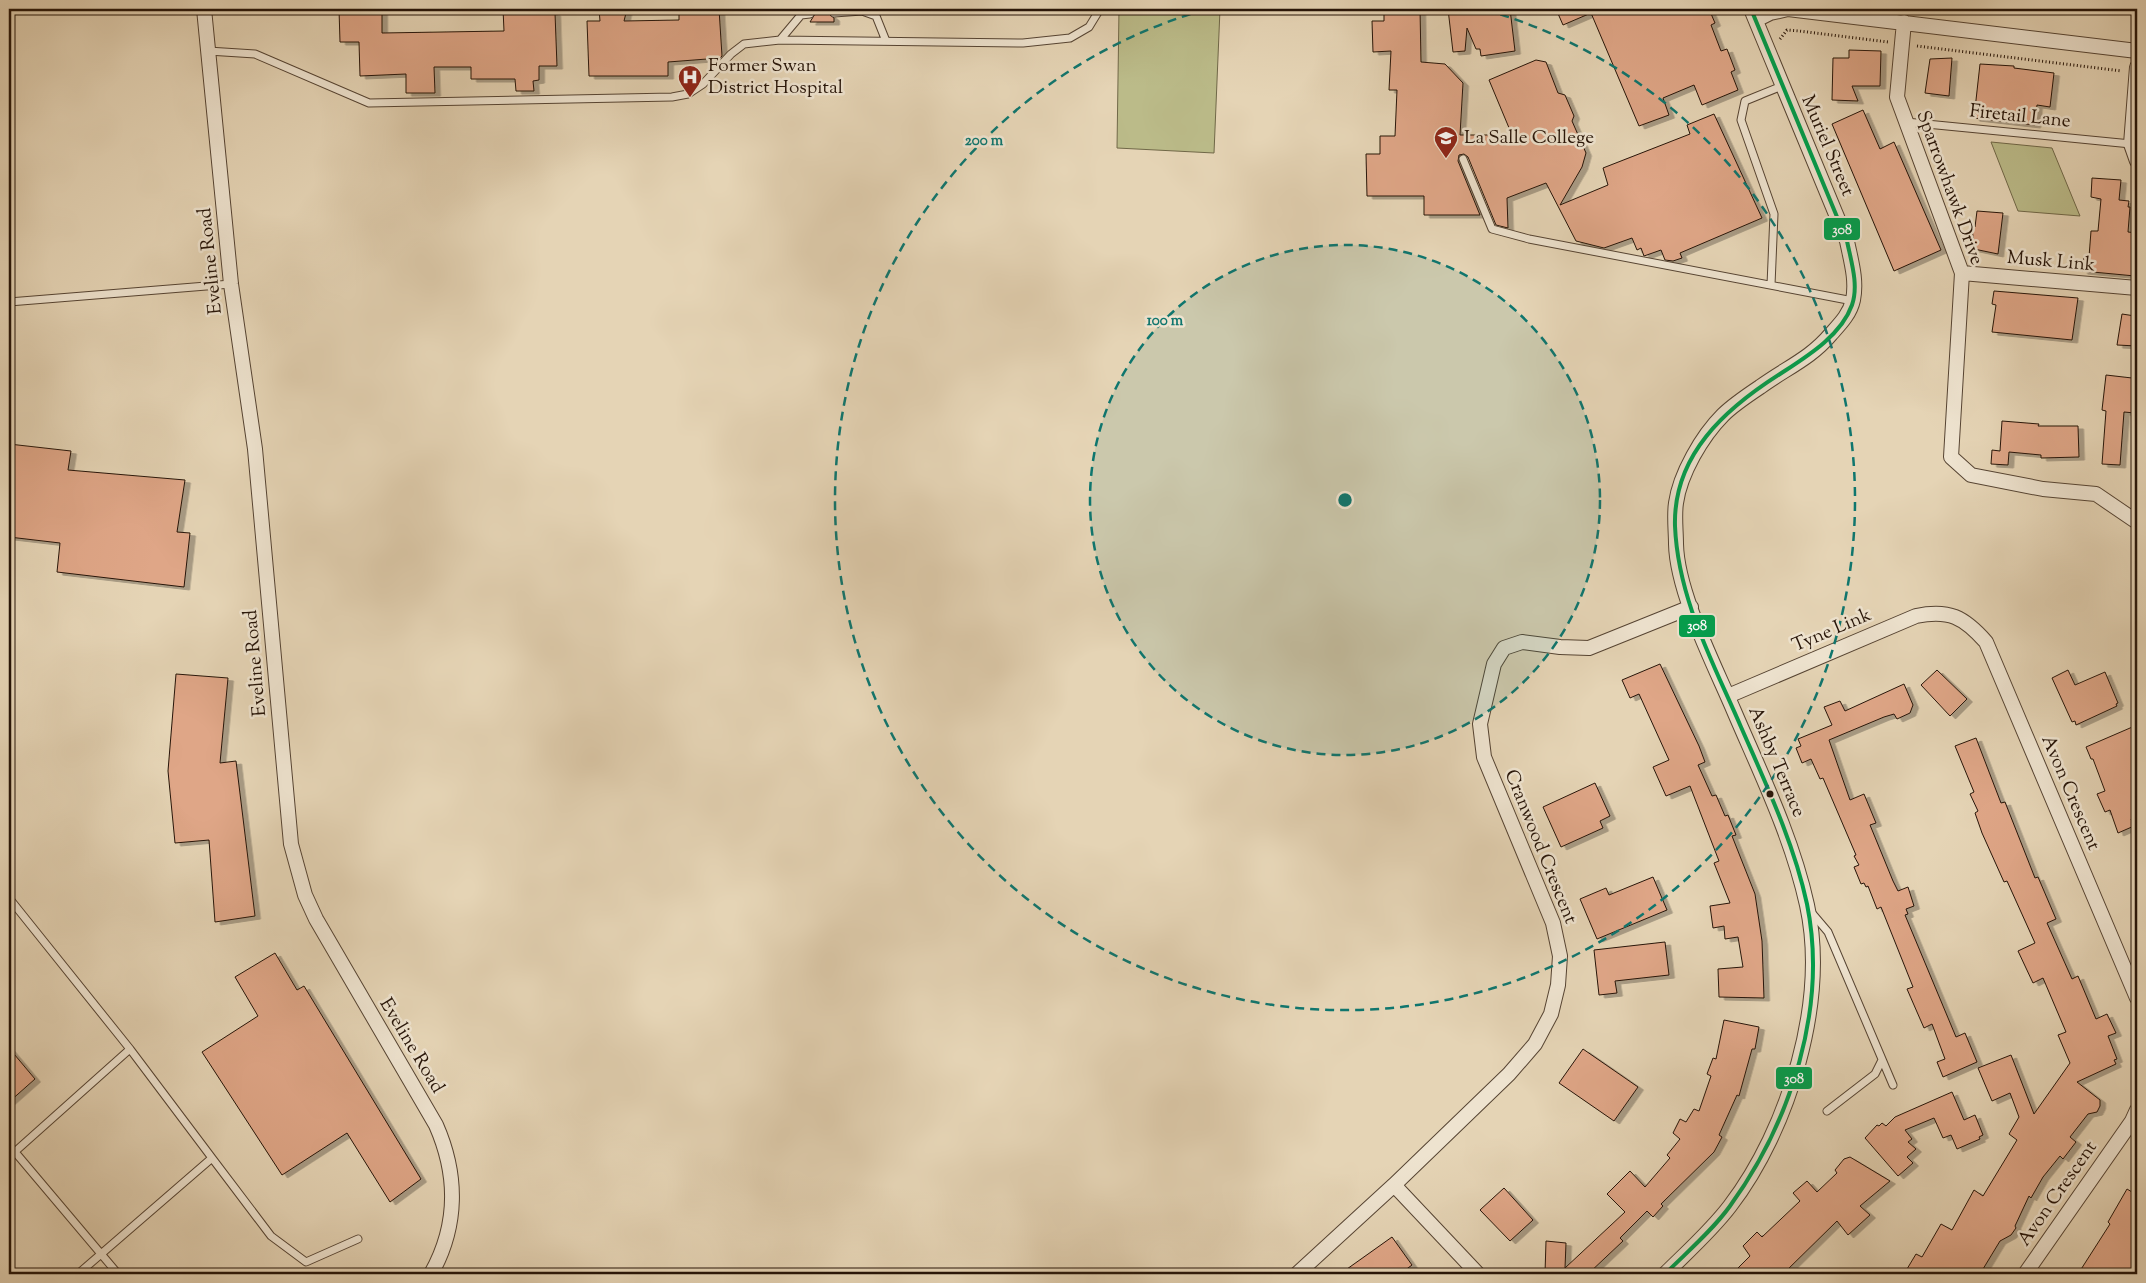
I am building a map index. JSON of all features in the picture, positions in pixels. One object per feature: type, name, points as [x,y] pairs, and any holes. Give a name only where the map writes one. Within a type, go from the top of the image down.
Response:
[{"type":"street","name":"Eveline Road","points":[[204,9],[231,284],[255,449],[292,844],[297,869],[316,919],[436,1125],[444,1142],[452,1179],[452,1218],[441,1256],[431,1274]]},
{"type":"street","points":[[1754,15],[1788,9],[2137,51]]},
{"type":"street","name":"Muriel Street","points":[[1754,15],[1847,242],[1855,275],[1853,300]]},
{"type":"street","name":"Sparrowhawk Drive","points":[[1904,22],[1897,96],[1962,273],[1951,457],[1971,475],[2043,490],[2096,494],[2137,522]]},
{"type":"street","points":[[2137,67],[2131,144],[2137,161]]},
{"type":"street","name":"Musk Link","points":[[1962,273],[2137,288]]},
{"type":"street","name":"Ashby Terrace","points":[[1665,1274],[1708,1233],[1731,1205],[1767,1148],[1794,1084],[1810,1007],[1811,958],[1808,908],[1785,831],[1691,607],[1677,556],[1676,503],[1690,460],[1723,415],[1761,386],[1816,351],[1846,317],[1853,300]]},
{"type":"street","name":"Cranwood Crescent","points":[[1297,1274],[1394,1185],[1508,1074],[1535,1044],[1551,1014],[1558,985],[1560,956],[1553,923],[1484,757],[1480,724],[1494,664],[1504,648],[1522,642],[1560,647],[1589,648],[1691,607]]},
{"type":"street","name":"Tyne Link","points":[[1728,696],[1916,616],[1934,612],[1954,615]]},
{"type":"street","name":"Avon Crescent","points":[[1954,615],[1972,625],[1986,642],[2137,998]]},
{"type":"street","name":"Avon Crescent","points":[[2025,1274],[2132,1121],[2137,1110]]},
{"type":"street","points":[[1394,1185],[1478,1274]]},
{"type":"lane","points":[[208,51],[256,54],[369,103],[672,97],[688,94],[703,84],[731,54],[744,44],[780,40],[1023,42],[1070,38],[1089,27],[1100,9]]},
{"type":"lane","points":[[834,13],[862,11],[876,16],[886,41]]},
{"type":"lane","points":[[780,40],[801,15],[810,14]]},
{"type":"lane","points":[[1771,285],[1774,214],[1741,120],[1745,101],[1782,86]]},
{"type":"lane","name":"Firetail Lane","points":[[1906,122],[2131,144]]},
{"type":"lane","points":[[1463,159],[1492,229],[1529,239],[1853,300]]},
{"type":"lane","points":[[9,302],[231,284]]},
{"type":"lane","points":[[9,898],[130,1050],[271,1236],[306,1262],[358,1239]]},
{"type":"lane","points":[[1808,908],[1828,932],[1893,1085]]},
{"type":"lane","points":[[118,1274],[12,1154],[130,1050]]},
{"type":"lane","points":[[1827,1111],[1875,1074],[1882,1060]]},
{"type":"lane","points":[[78,1274],[212,1158]]},
{"type":"path","points":[[1778,43],[1787,30],[2137,73]]},
{"type":"green space","points":[[1119,9],[1220,9],[1214,153],[1117,148]]},
{"type":"green space","points":[[1991,142],[2052,148],[2080,216],[2018,211]]},
{"type":"building","points":[[339,9],[382,9],[382,33],[504,31],[503,9],[552,9],[552,13],[555,13],[557,66],[539,66],[539,80],[533,81],[534,91],[516,91],[515,79],[471,79],[471,67],[434,67],[435,93],[406,93],[406,74],[360,76],[359,42],[340,42]]},
{"type":"building","points":[[599,9],[627,9],[624,21],[679,20],[679,9],[719,9],[722,56],[720,58],[668,62],[668,76],[589,76],[587,21],[600,21]]},
{"type":"building","points":[[810,9],[831,9],[829,14],[834,18],[834,22],[810,22],[815,14]]},
{"type":"building","points":[[1384,9],[1420,9],[1421,62],[1445,64],[1463,83],[1460,135],[1512,135],[1489,80],[1536,60],[1546,62],[1558,93],[1565,95],[1574,116],[1572,121],[1586,153],[1582,167],[1560,205],[1608,185],[1603,168],[1690,134],[1687,125],[1714,114],[1762,218],[1680,253],[1682,258],[1673,261],[1665,260],[1661,250],[1644,256],[1641,248],[1637,250],[1632,238],[1604,248],[1576,241],[1546,183],[1507,198],[1508,228],[1496,225],[1468,157],[1464,154],[1459,155],[1458,161],[1480,215],[1424,215],[1424,196],[1367,196],[1366,154],[1380,154],[1380,136],[1395,136],[1397,90],[1389,90],[1391,51],[1373,52],[1372,21],[1384,21]]},
{"type":"building","points":[[1448,9],[1510,9],[1515,51],[1481,56],[1480,49],[1476,49],[1467,28],[1465,51],[1453,52]]},
{"type":"building","points":[[1556,9],[1709,9],[1715,23],[1711,25],[1721,51],[1727,49],[1735,70],[1731,72],[1738,90],[1702,105],[1694,85],[1663,98],[1669,115],[1639,126],[1591,13],[1563,25]]},
{"type":"building","points":[[1849,50],[1881,51],[1880,86],[1852,86],[1858,101],[1832,100],[1833,58],[1849,58]]},
{"type":"building","points":[[1952,58],[1949,96],[1925,93],[1930,59]]},
{"type":"building","points":[[1980,64],[2014,66],[2014,68],[2054,73],[2050,107],[2037,105],[2035,125],[1974,118]]},
{"type":"building","points":[[1863,110],[1880,149],[1894,142],[1941,250],[1894,271],[1832,124]]},
{"type":"building","points":[[2092,178],[2121,180],[2119,200],[2129,201],[2128,207],[2130,207],[2128,232],[2137,233],[2135,276],[2082,271],[2084,256],[2089,257],[2091,231],[2098,231],[2101,199],[2091,197]]},
{"type":"building","points":[[1977,211],[2003,213],[1998,254],[1974,249],[1972,226],[1975,227]]},
{"type":"building","points":[[1994,291],[2078,298],[2072,340],[1992,332],[1996,305],[1992,304]]},
{"type":"building","points":[[2122,314],[2135,316],[2135,321],[2137,321],[2137,346],[2117,345]]},
{"type":"building","points":[[2106,375],[2132,378],[2132,393],[2136,394],[2135,413],[2124,412],[2120,465],[2102,464],[2106,411],[2102,410]]},
{"type":"building","points":[[2002,421],[2039,424],[2038,426],[2078,426],[2079,457],[2041,458],[2041,455],[2009,452],[2008,465],[1991,464],[1992,450],[2000,451]]},
{"type":"building","points":[[9,444],[71,451],[68,470],[185,480],[177,532],[190,533],[184,587],[57,572],[60,543],[9,537]]},
{"type":"building","points":[[1660,664],[1699,746],[1705,762],[1698,765],[1712,796],[1716,795],[1725,816],[1728,815],[1736,835],[1732,836],[1755,894],[1762,941],[1764,998],[1719,997],[1718,969],[1743,967],[1738,937],[1725,939],[1724,926],[1713,928],[1710,906],[1730,903],[1714,863],[1719,861],[1690,786],[1666,796],[1653,767],[1669,760],[1639,694],[1630,698],[1622,680]]},
{"type":"building","points":[[1937,670],[1967,699],[1950,716],[1921,685]]},
{"type":"building","points":[[2068,670],[2075,685],[2105,672],[2118,703],[2116,704],[2117,706],[2076,725],[2075,721],[2072,722],[2052,678]]},
{"type":"building","points":[[176,674],[228,678],[220,763],[236,761],[255,916],[215,922],[209,840],[175,843],[168,771]]},
{"type":"building","points":[[1904,684],[1913,705],[1910,713],[1897,719],[1894,714],[1884,717],[1829,740],[1850,800],[1864,794],[1876,823],[1870,825],[1898,891],[1908,887],[1914,906],[1906,909],[1908,914],[1905,915],[1956,1037],[1965,1033],[1977,1062],[1943,1077],[1937,1062],[1945,1059],[1932,1024],[1924,1028],[1907,989],[1913,987],[1881,907],[1877,909],[1868,886],[1866,887],[1864,883],[1861,884],[1854,867],[1859,865],[1854,856],[1856,855],[1823,778],[1820,779],[1811,759],[1802,763],[1796,748],[1801,746],[1798,739],[1832,725],[1824,707],[1840,701],[1845,711]]},
{"type":"building","points":[[2137,725],[2137,816],[2131,819],[2134,826],[2118,833],[2110,810],[2105,812],[2097,794],[2105,791],[2093,759],[2091,759],[2086,747]]},
{"type":"building","points":[[1976,738],[2001,803],[2005,802],[2035,878],[2038,877],[2056,919],[2047,923],[2072,979],[2078,976],[2096,1019],[2107,1014],[2116,1033],[2108,1036],[2117,1059],[2114,1060],[2116,1064],[2077,1082],[2100,1100],[2097,1112],[2088,1114],[2070,1137],[2076,1142],[2063,1159],[2060,1156],[2043,1177],[2031,1198],[2029,1196],[2015,1226],[2016,1228],[2011,1235],[2000,1241],[1980,1274],[1904,1274],[1916,1254],[1922,1257],[1941,1224],[1952,1230],[1974,1190],[1983,1196],[2017,1140],[2009,1134],[2019,1117],[2010,1093],[1992,1101],[1978,1068],[2011,1055],[2034,1114],[2070,1063],[2058,1035],[2066,1032],[2043,978],[2033,983],[2018,951],[2035,943],[2007,881],[2004,882],[1982,833],[1975,813],[1978,811],[1970,794],[1974,792],[1955,746]]},
{"type":"building","points":[[1595,783],[1610,816],[1600,821],[1603,828],[1561,847],[1543,807]]},
{"type":"building","points":[[1653,877],[1667,910],[1597,939],[1580,899],[1606,888],[1609,895]]},
{"type":"building","points":[[1665,942],[1669,975],[1615,981],[1617,993],[1599,995],[1594,950]]},
{"type":"building","points":[[275,953],[297,990],[304,986],[421,1179],[390,1202],[347,1133],[282,1175],[202,1052],[258,1016],[235,977]]},
{"type":"building","points":[[1724,1020],[1759,1027],[1755,1049],[1752,1049],[1739,1096],[1737,1095],[1719,1135],[1722,1137],[1714,1152],[1661,1204],[1663,1206],[1653,1217],[1647,1211],[1620,1238],[1623,1241],[1588,1274],[1545,1274],[1546,1241],[1566,1243],[1565,1268],[1625,1212],[1607,1194],[1630,1171],[1645,1187],[1670,1158],[1667,1155],[1680,1139],[1673,1133],[1680,1119],[1686,1122],[1694,1109],[1699,1111],[1711,1076],[1707,1074],[1713,1058],[1716,1059]]},
{"type":"building","points":[[9,1048],[35,1079],[9,1102]]},
{"type":"building","points":[[1583,1049],[1638,1087],[1614,1121],[1559,1083]]},
{"type":"building","points":[[1952,1092],[1964,1120],[1975,1115],[1983,1135],[1979,1137],[1980,1139],[1957,1149],[1951,1135],[1943,1138],[1934,1118],[1905,1130],[1912,1139],[1908,1142],[1916,1149],[1907,1157],[1913,1163],[1898,1176],[1865,1138],[1877,1125],[1879,1126],[1882,1123],[1886,1126],[1895,1117]]},
{"type":"building","points":[[1850,1157],[1890,1181],[1860,1206],[1870,1215],[1848,1235],[1837,1221],[1783,1274],[1732,1274],[1750,1256],[1743,1246],[1757,1232],[1762,1237],[1800,1201],[1793,1193],[1807,1181],[1817,1192],[1837,1173],[1835,1170],[1844,1159]]},
{"type":"building","points":[[1504,1188],[1533,1220],[1510,1241],[1480,1210]]},
{"type":"building","points":[[2127,1189],[2137,1195],[2137,1274],[2078,1274],[2110,1224],[2108,1222]]},
{"type":"building","points":[[1392,1237],[1412,1265],[1400,1274],[1340,1274]]},
{"type":"transit line","name":"308","points":[[1665,1274],[1723,1215],[1752,1173],[1771,1138],[1787,1101],[1799,1062],[1808,1023],[1812,983],[1812,943],[1807,904],[1795,859],[1769,792],[1699,630],[1683,579],[1675,526],[1677,501],[1683,477],[1693,456],[1706,436],[1740,403],[1822,345],[1847,316],[1854,297],[1854,273],[1847,241],[1751,9]]},
{"type":"place","name":"Former Swan District Hospital","points":[[690,98]]},
{"type":"place","name":"La Salle College","points":[[1446,159]]}]
